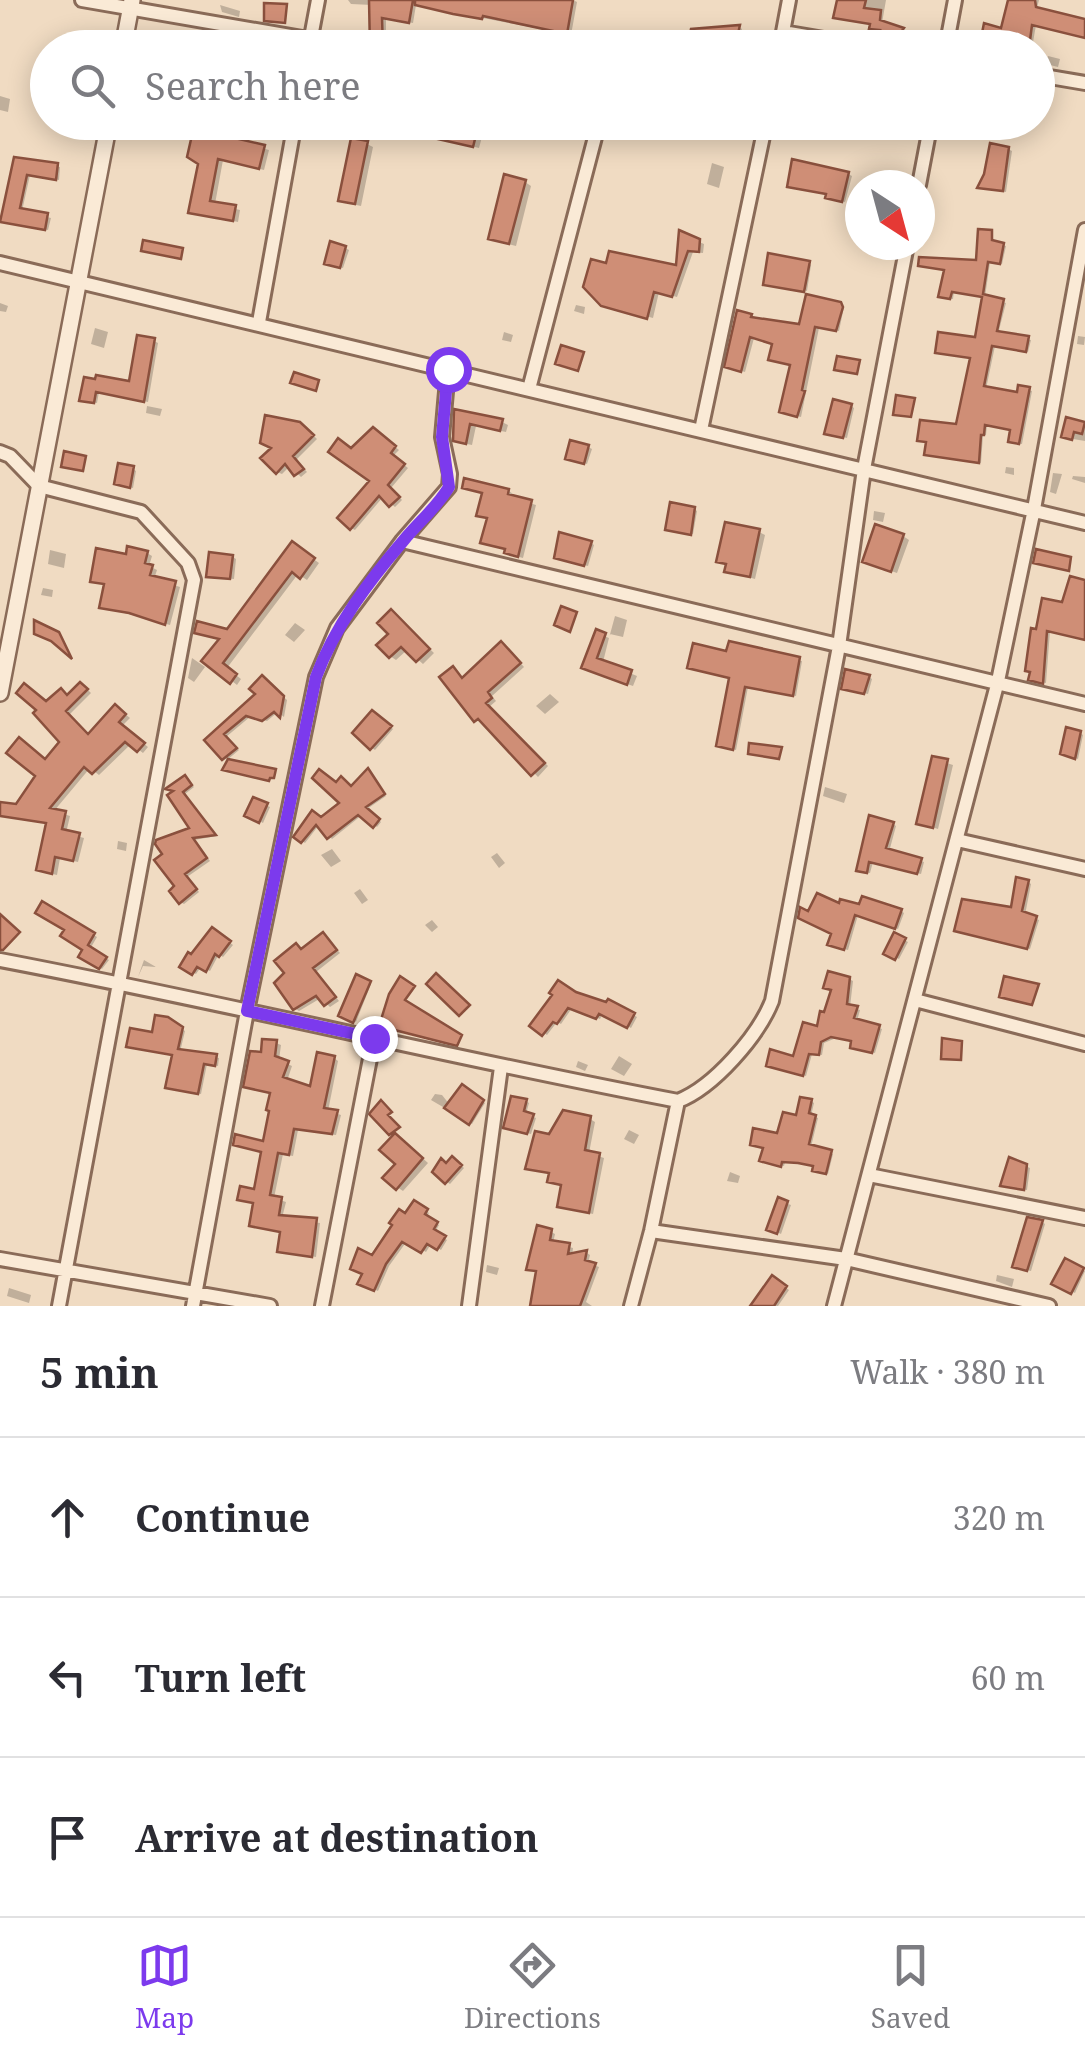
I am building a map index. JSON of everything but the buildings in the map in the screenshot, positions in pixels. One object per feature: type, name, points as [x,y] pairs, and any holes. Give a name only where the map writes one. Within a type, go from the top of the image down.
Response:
[{"type":"street","points":[[82,0],[131,4],[253,30]]},
{"type":"street","points":[[312,30],[318,0]]},
{"type":"street","points":[[782,30],[789,0]]},
{"type":"street","points":[[949,30],[955,0]]},
{"type":"street","points":[[126,30],[131,4]]},
{"type":"street","points":[[1055,78],[1085,83]]},
{"type":"street","points":[[0,693],[105,140]]},
{"type":"street","points":[[259,322],[292,140]]},
{"type":"street","points":[[529,389],[594,140]]},
{"type":"street","points":[[701,430],[762,140]]},
{"type":"street","points":[[922,170],[928,140]]},
{"type":"street","points":[[834,1306],[998,682],[1085,230]]},
{"type":"street","points":[[0,960],[119,982],[501,1067],[678,1101],[690,1095],[748,1045],[772,1002],[840,646],[864,469],[905,260]]},
{"type":"street","points":[[0,263],[1085,522]]},
{"type":"street","points":[[193,1306],[247,1011],[316,677],[337,628],[402,541],[449,487],[442,437],[448,369]]},
{"type":"street","points":[[0,452],[10,456],[40,486],[141,512],[192,570],[194,580],[59,1306]]},
{"type":"street","points":[[402,541],[1085,704]]},
{"type":"street","points":[[957,840],[1085,870]]},
{"type":"street","points":[[915,1000],[1084,1040]]},
{"type":"street","points":[[322,1306],[374,1038]]},
{"type":"street","points":[[469,1306],[501,1067]]},
{"type":"street","points":[[631,1306],[678,1101]]},
{"type":"street","points":[[870,1175],[1085,1218]]},
{"type":"street","points":[[651,1230],[846,1259],[1048,1306]]},
{"type":"street","points":[[0,1259],[270,1306]]},
{"type":"route","points":[[374,1038],[247,1011],[316,677],[326,650],[337,628],[402,541],[449,487],[442,437],[448,369]]}]
